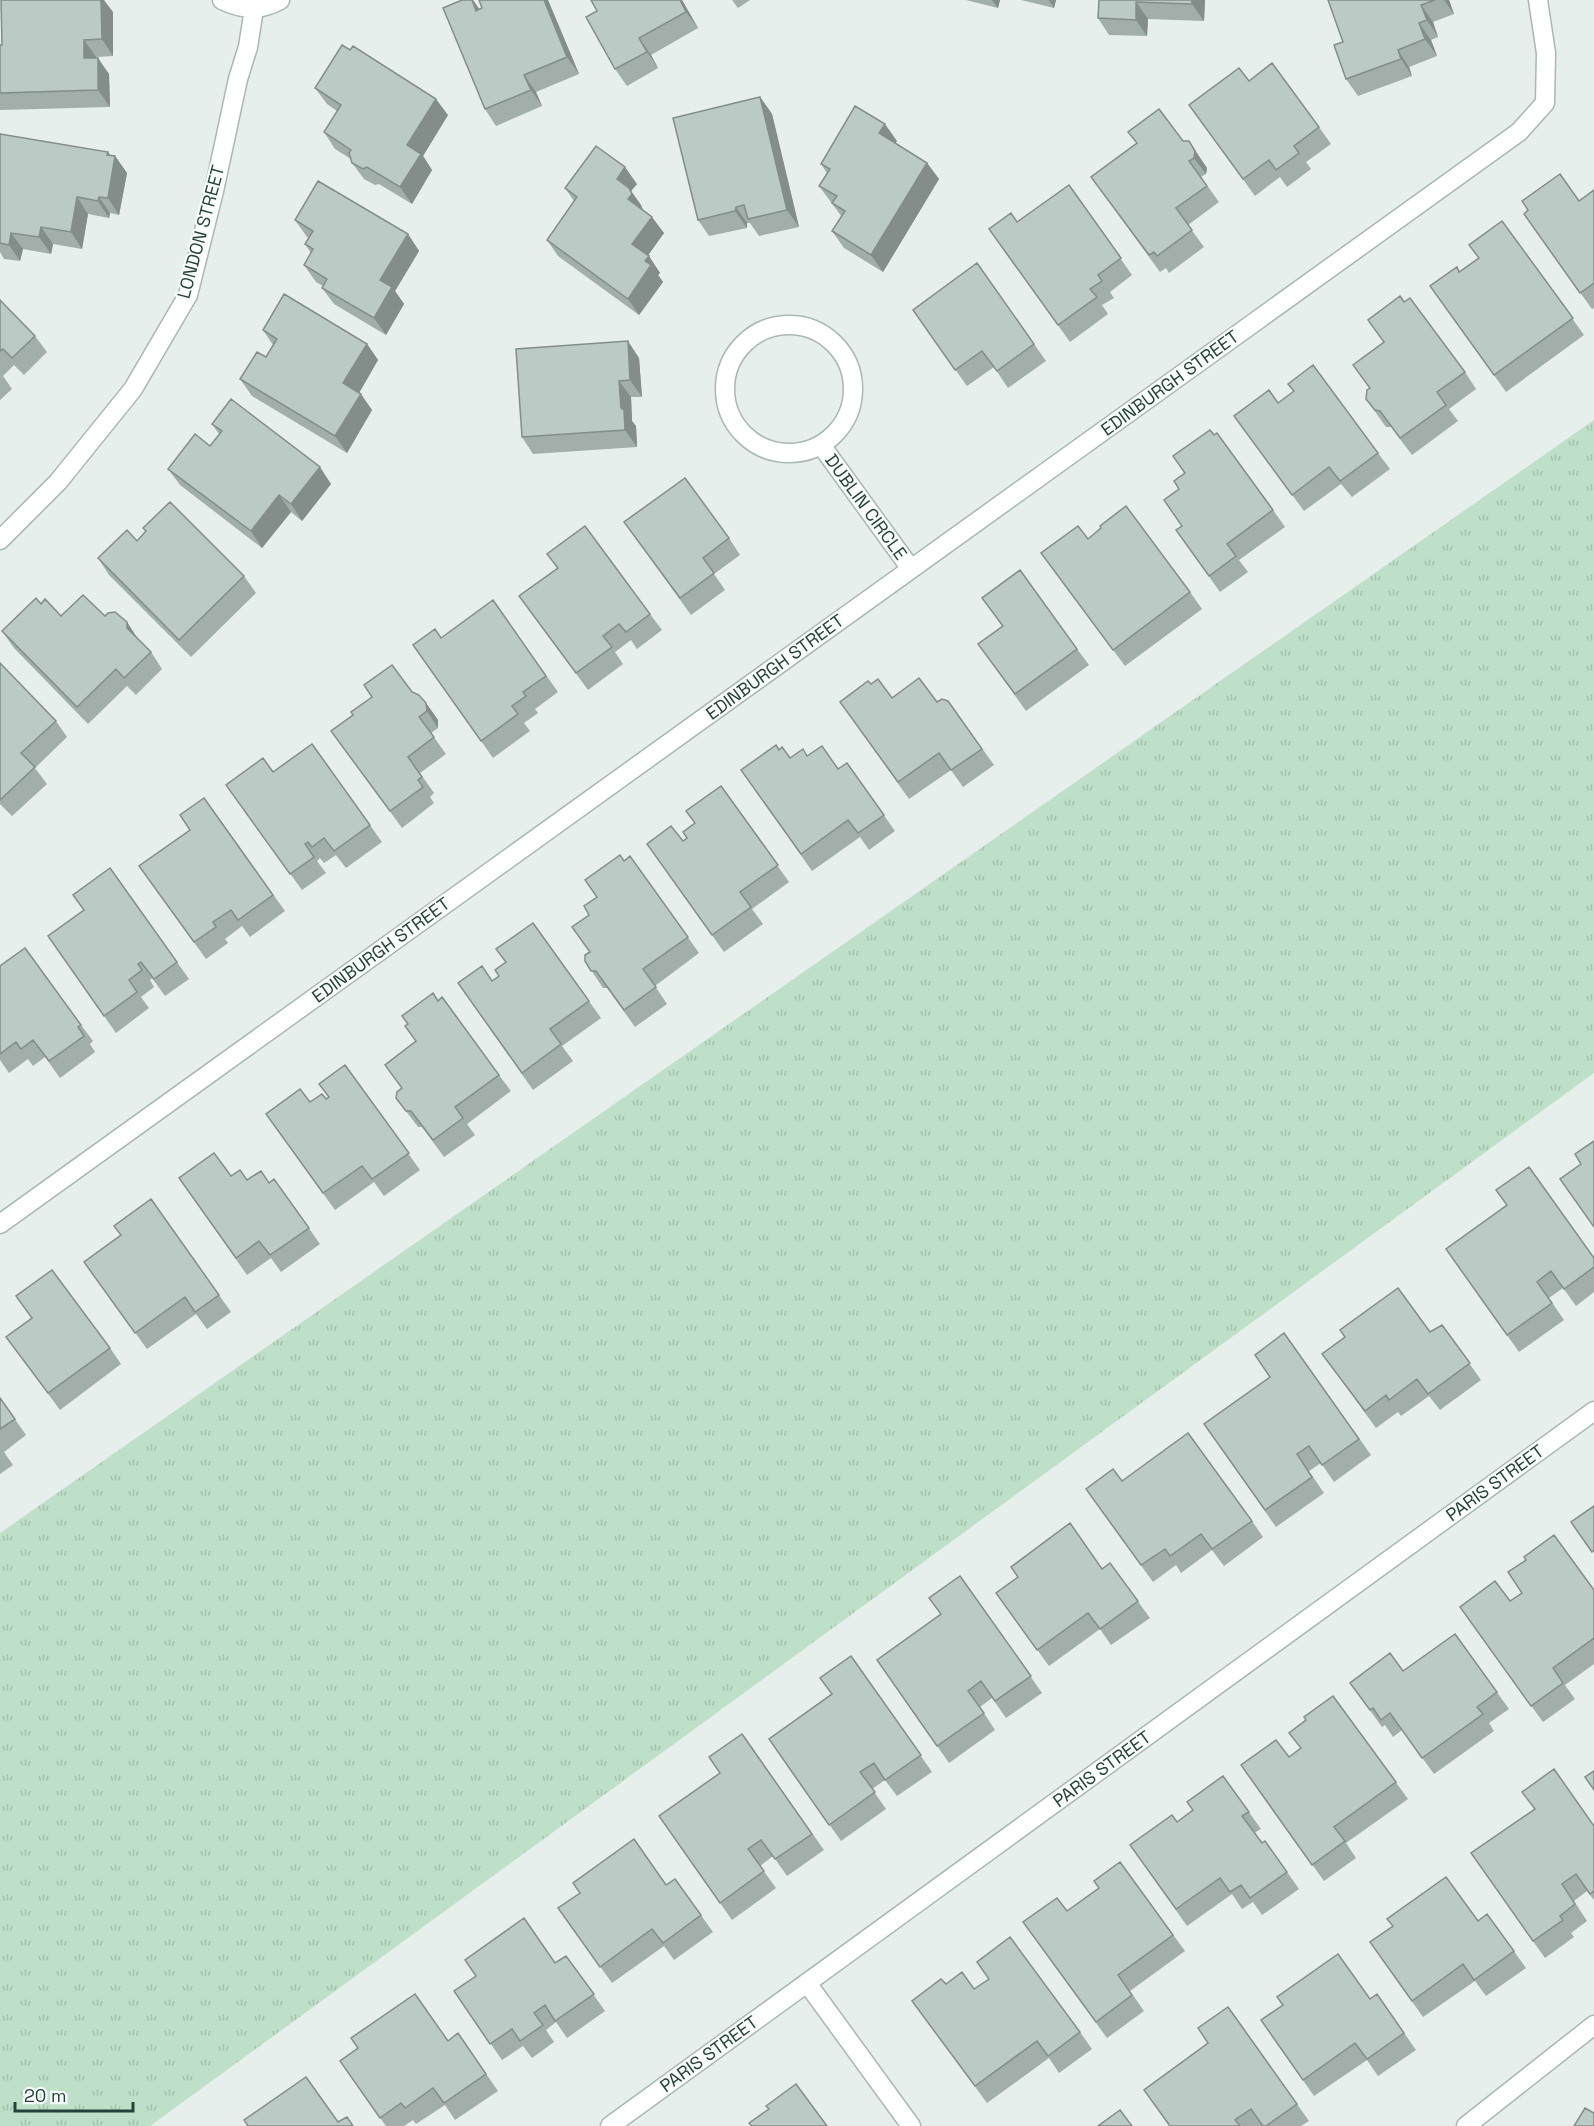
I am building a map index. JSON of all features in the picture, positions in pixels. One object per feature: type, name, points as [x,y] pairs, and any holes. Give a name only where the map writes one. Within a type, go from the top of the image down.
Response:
[{"type":"street","points":[[222,0],[237,7],[254,9],[280,0]]},
{"type":"street","name":"EDINBURGH STREET","points":[[0,1224],[1519,132],[1545,103],[1546,52],[1538,0]]},
{"type":"street","name":"LONDON STREET","points":[[0,540],[58,482],[133,388],[188,295],[238,79],[248,47],[254,9]]},
{"type":"street","name":"DUBLIN CIRCLE","points":[[795,324],[815,329],[832,340],[845,356],[853,375],[853,395],[848,416],[837,433],[821,445],[799,452],[777,452],[767,449],[757,445],[740,430],[729,412],[724,390],[728,368],[739,349],[756,334],[774,326],[795,324]]},
{"type":"street","name":"DUBLIN CIRCLE","points":[[821,445],[911,569]]},
{"type":"street","name":"PARIS STREET","points":[[610,2126],[1594,1411]]},
{"type":"street","points":[[807,1983],[911,2126]]},
{"type":"street","points":[[1466,2126],[1594,2025]]},
{"type":"green space","points":[[1594,420],[1594,1073],[150,2126],[0,2126],[0,1533]]},
{"type":"building","points":[[1,0],[101,0],[102,39],[84,40],[84,58],[98,58],[98,90],[0,93]]},
{"type":"building","points":[[462,0],[472,0],[476,11],[482,8],[479,0],[544,0],[567,57],[524,75],[531,90],[485,109],[443,8]]},
{"type":"building","points":[[591,0],[680,0],[686,12],[639,38],[647,52],[615,69],[586,17],[597,11]]},
{"type":"building","points":[[1099,0],[1192,0],[1192,4],[1136,2],[1136,20],[1098,18]]},
{"type":"building","points":[[1328,0],[1435,0],[1421,5],[1427,20],[1419,23],[1425,39],[1398,50],[1401,59],[1346,79],[1334,45],[1343,42]]},
{"type":"building","points":[[342,45],[350,50],[353,46],[436,99],[407,145],[421,154],[400,187],[367,167],[363,169],[352,163],[349,153],[351,150],[324,132],[341,105],[315,88]]},
{"type":"building","points":[[1272,63],[1319,127],[1294,146],[1299,153],[1276,170],[1269,160],[1243,179],[1189,105],[1239,68],[1249,81]]},
{"type":"building","points":[[760,97],[787,210],[748,219],[744,205],[736,207],[735,211],[698,220],[673,118]]},
{"type":"building","points":[[855,106],[885,124],[879,133],[927,163],[871,255],[832,231],[845,211],[832,203],[837,196],[819,186],[830,169],[821,164]]},
{"type":"building","points":[[1159,109],[1183,141],[1189,141],[1195,151],[1194,158],[1189,161],[1207,186],[1176,208],[1192,230],[1157,256],[1154,252],[1149,255],[1091,177],[1137,143],[1128,132]]},
{"type":"building","points":[[0,134],[108,152],[107,155],[115,156],[108,198],[99,197],[98,201],[77,197],[71,232],[41,227],[39,237],[11,233],[9,245],[0,243]]},
{"type":"building","points":[[596,146],[625,167],[617,179],[629,188],[632,194],[628,199],[652,217],[632,244],[649,256],[645,261],[651,265],[628,299],[547,240],[577,197],[565,188]]},
{"type":"building","points":[[1560,174],[1579,201],[1594,190],[1594,283],[1580,293],[1524,214],[1528,210],[1522,201]]},
{"type":"building","points":[[318,181],[408,234],[380,280],[392,287],[374,318],[322,288],[327,279],[304,265],[313,249],[305,244],[313,231],[295,220]]},
{"type":"building","points":[[1069,185],[1121,258],[1098,275],[1102,281],[1090,289],[1097,297],[1058,325],[989,229],[1011,213],[1017,222]]},
{"type":"building","points":[[1502,221],[1573,318],[1494,375],[1430,286],[1457,267],[1459,272],[1479,258],[1469,245]]},
{"type":"building","points":[[977,263],[1034,344],[997,371],[982,351],[955,370],[913,310]]},
{"type":"building","points":[[284,294],[367,344],[343,383],[361,394],[335,436],[240,379],[257,352],[266,357],[277,339],[263,330]]},
{"type":"building","points":[[1400,296],[1404,302],[1410,298],[1465,372],[1437,392],[1446,405],[1400,438],[1380,411],[1375,410],[1366,399],[1367,390],[1370,388],[1353,365],[1384,342],[1368,320]]},
{"type":"building","points":[[0,300],[35,336],[12,358],[3,349],[0,351]]},
{"type":"building","points":[[628,341],[630,380],[619,381],[625,430],[522,437],[516,349]]},
{"type":"building","points":[[1313,365],[1378,453],[1340,481],[1329,467],[1292,495],[1234,416],[1269,390],[1278,403],[1294,391],[1288,384]]},
{"type":"building","points":[[231,399],[320,467],[291,504],[279,495],[251,531],[168,469],[195,434],[210,446],[222,431],[212,424]]},
{"type":"building","points":[[1210,430],[1214,435],[1217,433],[1273,510],[1227,544],[1236,556],[1209,576],[1176,530],[1182,526],[1164,500],[1179,489],[1174,481],[1185,473],[1173,456]]},
{"type":"building","points":[[685,478],[729,538],[703,558],[714,573],[680,598],[624,522]]},
{"type":"building","points":[[170,502],[244,576],[179,640],[98,558],[127,530],[137,541],[146,531],[143,528]]},
{"type":"building","points":[[1126,506],[1190,592],[1113,650],[1041,553],[1078,526],[1088,539],[1101,528],[1100,526]]},
{"type":"building","points":[[585,526],[650,614],[626,632],[619,624],[603,636],[612,647],[576,673],[519,596],[558,568],[547,554]]},
{"type":"building","points":[[1020,570],[1077,649],[1015,694],[978,644],[1003,626],[982,598]]},
{"type":"building","points":[[83,595],[105,616],[115,612],[127,622],[127,628],[151,652],[124,678],[116,669],[77,707],[2,631],[36,598],[41,604],[45,599],[61,616]]},
{"type":"building","points":[[493,600],[546,676],[523,692],[526,696],[512,706],[518,714],[481,741],[413,645],[435,629],[441,638]]},
{"type":"building","points":[[0,663],[56,721],[21,753],[35,767],[0,800]]},
{"type":"building","points":[[392,665],[412,692],[419,695],[426,703],[427,711],[419,717],[434,737],[408,757],[422,777],[418,780],[423,787],[390,811],[331,731],[353,715],[351,712],[372,697],[364,685]]},
{"type":"building","points":[[919,678],[937,702],[942,699],[948,701],[982,749],[951,770],[939,753],[898,782],[840,702],[868,681],[871,684],[878,679],[892,698]]},
{"type":"building","points":[[312,744],[370,825],[334,851],[324,838],[312,847],[308,842],[305,844],[314,857],[290,874],[226,785],[263,758],[273,772]]},
{"type":"building","points":[[776,745],[779,750],[782,747],[790,758],[803,749],[807,756],[822,746],[838,769],[847,763],[884,815],[858,833],[848,820],[801,854],[741,770]]},
{"type":"building","points":[[721,786],[778,865],[740,892],[751,907],[712,935],[647,844],[671,826],[683,841],[687,838],[683,832],[695,823],[686,811]]},
{"type":"building","points":[[204,798],[273,895],[238,920],[231,910],[213,922],[216,927],[194,942],[139,866],[190,830],[180,815]]},
{"type":"building","points":[[620,855],[624,861],[630,856],[688,937],[643,969],[656,987],[624,1010],[596,971],[591,971],[585,961],[585,955],[590,952],[572,927],[589,915],[584,906],[597,897],[585,880]]},
{"type":"building","points":[[110,868],[177,962],[154,979],[141,962],[138,964],[142,970],[129,980],[137,992],[104,1016],[48,936],[84,910],[73,895]]},
{"type":"building","points":[[533,923],[589,1001],[550,1029],[561,1044],[522,1073],[458,983],[482,966],[492,981],[499,976],[495,970],[506,962],[496,949]]},
{"type":"building","points":[[25,948],[81,1025],[78,1027],[84,1036],[49,1061],[33,1040],[21,1049],[16,1042],[0,1054],[0,966]]},
{"type":"building","points":[[433,993],[438,1001],[442,997],[499,1075],[455,1107],[463,1118],[433,1140],[411,1111],[406,1111],[396,1098],[397,1092],[402,1088],[385,1065],[416,1041],[405,1026],[408,1024],[402,1016]]},
{"type":"building","points":[[345,1065],[409,1153],[372,1179],[362,1166],[323,1193],[266,1114],[300,1089],[310,1102],[322,1094],[326,1099],[329,1097],[319,1084]]},
{"type":"building","points":[[1594,1141],[1594,1227],[1560,1179],[1581,1164],[1575,1154]]},
{"type":"building","points":[[214,1153],[231,1176],[240,1170],[247,1180],[261,1171],[269,1183],[274,1179],[309,1228],[270,1255],[259,1241],[236,1258],[179,1178]]},
{"type":"building","points":[[1529,1167],[1594,1258],[1594,1267],[1564,1289],[1551,1271],[1537,1282],[1552,1303],[1507,1335],[1446,1249],[1507,1205],[1496,1190]]},
{"type":"building","points":[[151,1199],[219,1295],[195,1312],[185,1297],[135,1333],[84,1262],[121,1235],[114,1226]]},
{"type":"building","points":[[52,1270],[110,1348],[48,1393],[6,1337],[32,1318],[16,1296]]},
{"type":"building","points":[[1398,1288],[1430,1332],[1442,1325],[1470,1363],[1428,1394],[1417,1379],[1389,1400],[1386,1395],[1365,1411],[1322,1354],[1345,1337],[1340,1330]]},
{"type":"building","points":[[1284,1333],[1359,1439],[1322,1465],[1309,1446],[1297,1454],[1312,1477],[1265,1510],[1204,1424],[1270,1377],[1255,1355]]},
{"type":"building","points":[[0,1398],[15,1419],[0,1429]]},
{"type":"building","points":[[1188,1433],[1252,1521],[1212,1549],[1201,1534],[1170,1556],[1165,1549],[1141,1565],[1086,1489],[1113,1469],[1122,1481]]},
{"type":"building","points":[[1594,1506],[1594,1550],[1592,1552],[1571,1522]]},
{"type":"building","points":[[1070,1523],[1102,1569],[1110,1563],[1138,1601],[1100,1629],[1088,1613],[1037,1650],[996,1593],[1018,1577],[1011,1567]]},
{"type":"building","points":[[1554,1535],[1594,1590],[1594,1638],[1553,1668],[1563,1683],[1531,1706],[1460,1607],[1495,1581],[1510,1601],[1522,1593],[1508,1572],[1526,1560],[1524,1557]]},
{"type":"building","points":[[960,1576],[1031,1676],[995,1701],[981,1681],[968,1691],[984,1713],[937,1746],[877,1660],[941,1614],[929,1598]]},
{"type":"building","points":[[1455,1634],[1497,1692],[1477,1707],[1483,1714],[1422,1758],[1390,1713],[1381,1720],[1373,1708],[1370,1710],[1350,1683],[1390,1653],[1403,1671]]},
{"type":"building","points":[[851,1656],[921,1755],[885,1780],[874,1763],[860,1772],[875,1792],[829,1825],[769,1739],[832,1694],[820,1678]]},
{"type":"building","points":[[1333,1696],[1396,1782],[1334,1827],[1345,1841],[1312,1865],[1241,1765],[1276,1740],[1289,1757],[1301,1748],[1289,1733],[1306,1720],[1304,1717]]},
{"type":"building","points":[[742,1734],[812,1834],[775,1859],[761,1840],[748,1849],[764,1871],[720,1903],[659,1816],[720,1773],[709,1757]]},
{"type":"building","points":[[1554,1769],[1594,1826],[1594,1891],[1590,1894],[1576,1874],[1562,1884],[1575,1904],[1560,1916],[1563,1920],[1533,1941],[1471,1853],[1535,1809],[1522,1792]]},
{"type":"building","points":[[1594,1771],[1594,1790],[1585,1777]]},
{"type":"building","points":[[1223,1776],[1249,1812],[1242,1816],[1262,1843],[1265,1841],[1287,1872],[1250,1898],[1241,1885],[1230,1892],[1220,1878],[1176,1909],[1130,1845],[1172,1815],[1177,1822],[1193,1810],[1187,1802]]},
{"type":"building","points":[[634,1839],[666,1885],[675,1879],[701,1915],[663,1943],[652,1929],[600,1967],[558,1908],[580,1893],[573,1883]]},
{"type":"building","points":[[1120,1862],[1173,1935],[1118,1975],[1132,1995],[1096,2022],[1023,1922],[1057,1898],[1067,1911],[1099,1888],[1094,1881]]},
{"type":"building","points":[[1446,1877],[1478,1921],[1487,1914],[1514,1951],[1474,1980],[1463,1964],[1412,2001],[1370,1942],[1393,1926],[1387,1919]]},
{"type":"building","points":[[524,1918],[555,1963],[566,1956],[594,1994],[555,2021],[545,2005],[534,2013],[543,2025],[520,2041],[512,2029],[490,2044],[454,1991],[476,1976],[465,1960]]},
{"type":"building","points":[[1010,1937],[1080,2032],[1048,2056],[1037,2041],[975,2086],[912,2001],[941,1979],[946,1984],[962,1972],[974,1989],[989,1979],[977,1962]]},
{"type":"building","points":[[1338,1954],[1370,1999],[1377,1994],[1404,2033],[1367,2059],[1355,2043],[1303,2080],[1261,2020],[1283,2005],[1277,1997]]},
{"type":"building","points":[[415,1994],[448,2041],[458,2033],[486,2074],[444,2103],[433,2088],[405,2108],[401,2103],[380,2118],[340,2061],[358,2048],[351,2038]]},
{"type":"building","points":[[1228,2007],[1297,2104],[1266,2126],[1263,2126],[1251,2109],[1235,2120],[1240,2126],[1170,2126],[1144,2090],[1208,2043],[1198,2028]]},
{"type":"building","points":[[306,2077],[338,2122],[347,2117],[353,2126],[248,2126],[244,2120]]},
{"type":"building","points":[[796,2084],[827,2126],[752,2126],[749,2123],[769,2109],[766,2106]]},
{"type":"building","points":[[1585,2108],[1594,2113],[1594,2126],[1574,2126]]},
{"type":"building","points":[[1120,2110],[1132,2126],[1098,2126]]}]
